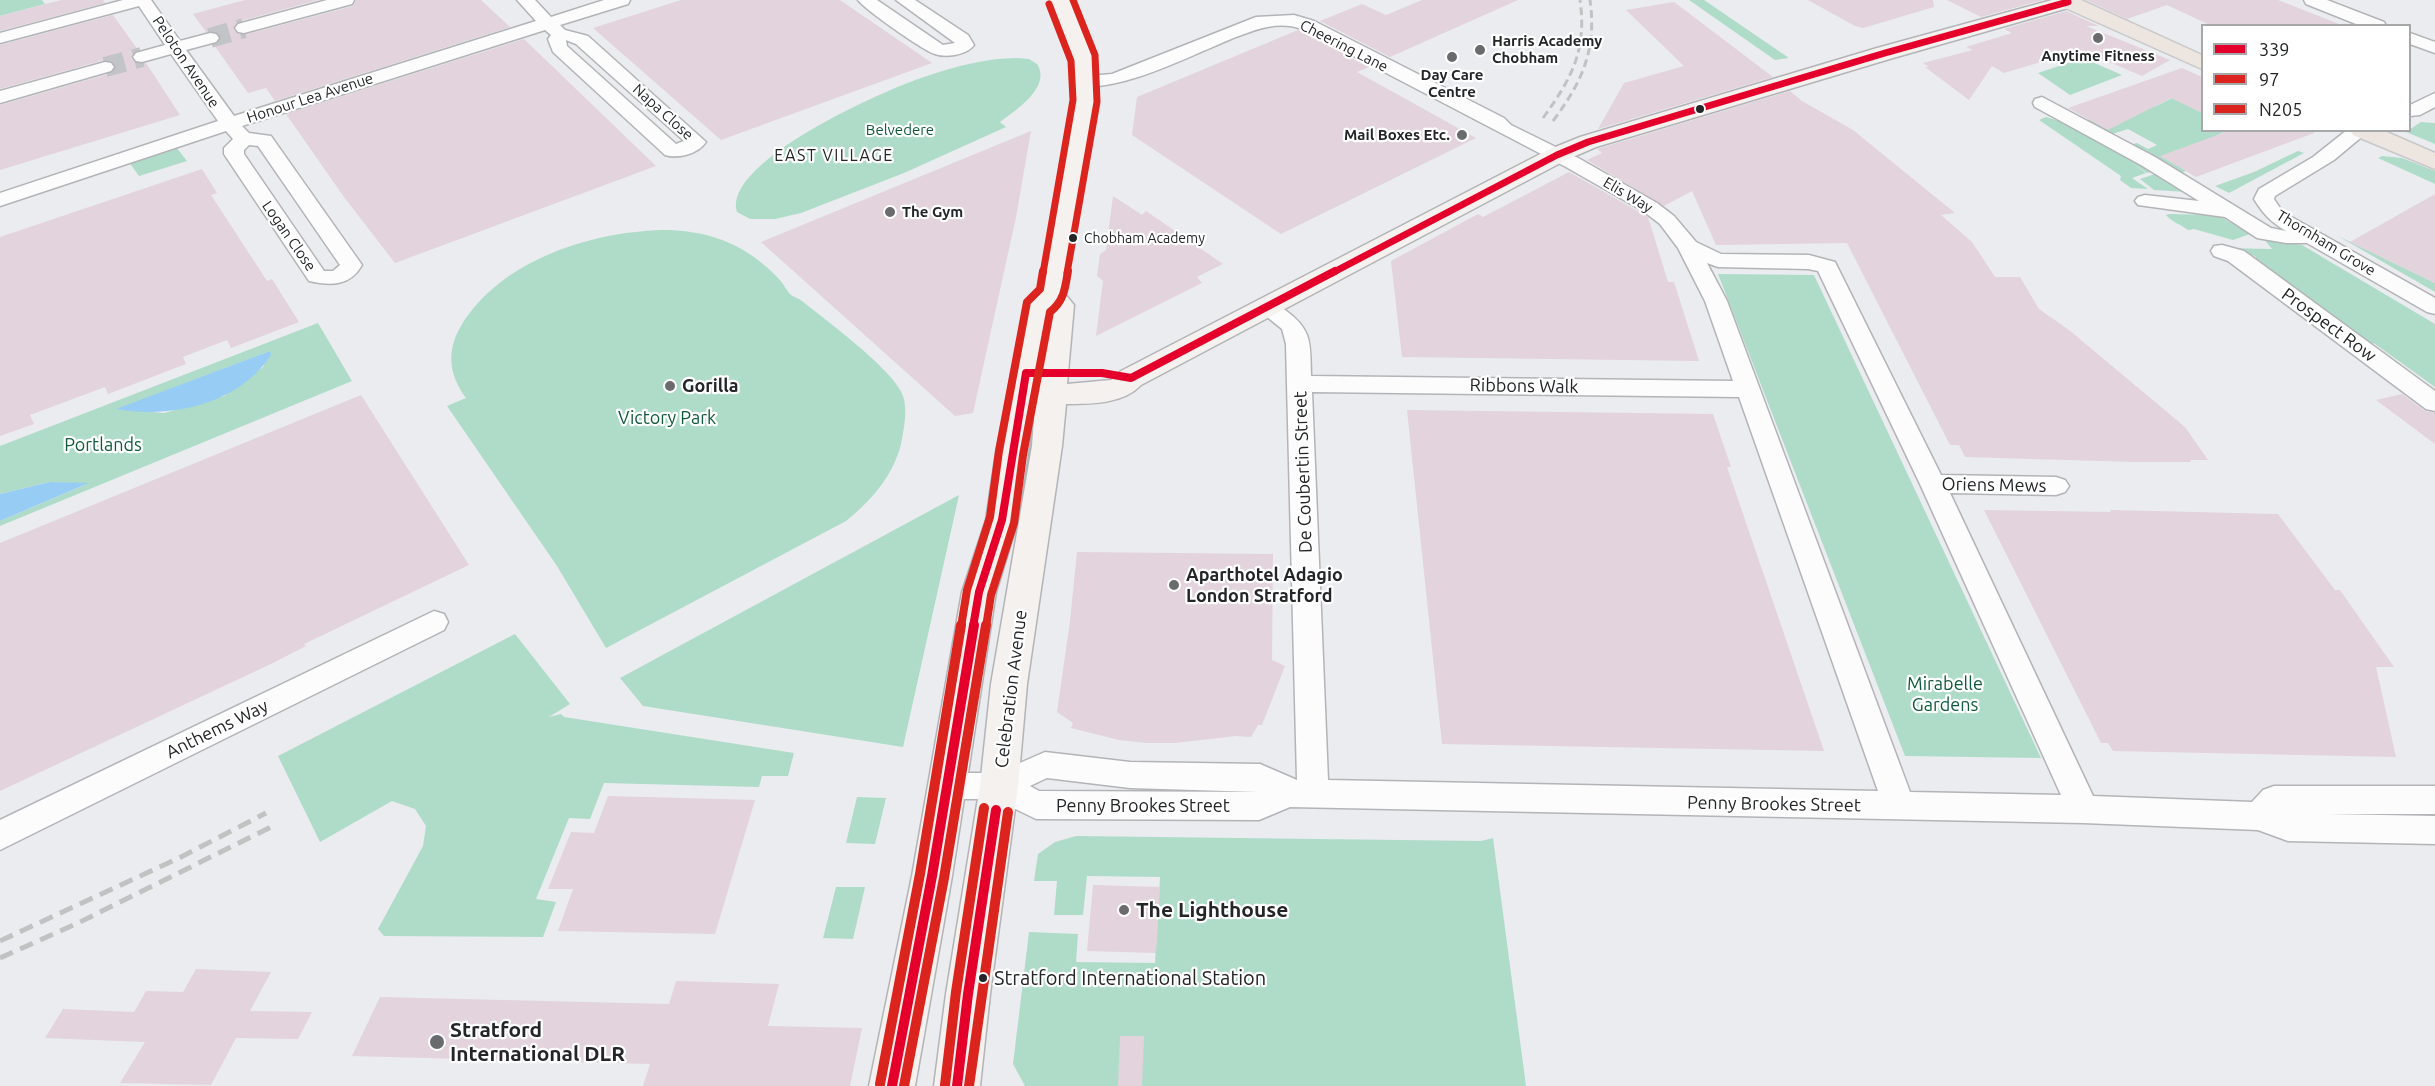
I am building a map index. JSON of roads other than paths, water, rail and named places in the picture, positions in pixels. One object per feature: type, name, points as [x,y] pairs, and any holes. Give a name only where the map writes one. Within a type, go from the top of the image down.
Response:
[{"type":"main road","points":[[2069,1],[2201,63]]},
{"type":"main road","points":[[2353,137],[2435,162]]},
{"type":"street","points":[[0,38],[143,0]]},
{"type":"street","name":"Peloton Avenue","points":[[143,0],[229,124]]},
{"type":"street","points":[[244,28],[346,0]]},
{"type":"street","points":[[525,0],[555,29]]},
{"type":"street","name":"Honour Lea Avenue","points":[[0,200],[229,124],[555,29],[622,0]]},
{"type":"street","points":[[866,0],[938,50],[947,51],[965,45],[962,39],[904,0]]},
{"type":"street","name":"Celebration Avenue","points":[[957,1086],[968,994],[999,786],[1009,684],[1039,499],[1039,305],[1051,296],[1085,101],[1083,58],[1060,0]]},
{"type":"street","points":[[2312,0],[2373,24]]},
{"type":"street","points":[[1038,384],[1081,394],[1120,388],[1131,378],[1557,155],[1588,142],[1885,53],[2069,1]]},
{"type":"street","name":"Cheering Lane","points":[[1085,81],[1115,79],[1262,21],[1280,19],[1308,25],[1557,155]]},
{"type":"street","name":"Napa Close","points":[[555,29],[582,40],[696,142],[687,148],[672,151],[559,48],[555,29]]},
{"type":"street","points":[[142,57],[210,38]]},
{"type":"street","points":[[2411,39],[2435,48]]},
{"type":"street","points":[[0,97],[105,67]]},
{"type":"street","points":[[2414,111],[2435,99]]},
{"type":"street","points":[[2042,103],[2158,167],[2232,214],[2276,236],[2312,236]]},
{"type":"street","name":"Logan Close","points":[[229,124],[244,139],[264,140],[280,161],[351,265],[343,275],[326,279],[317,276],[234,154],[234,148],[244,139]]},
{"type":"street","name":"Thornham Grove","points":[[2353,137],[2266,193],[2264,198],[2272,212],[2435,307]]},
{"type":"street","name":"Elis Way","points":[[1557,155],[1650,207],[1666,220],[1702,259]]},
{"type":"street","points":[[2145,201],[2193,206],[2232,214]]},
{"type":"street","name":"Prospect Row","points":[[2222,251],[2236,256],[2435,403]]},
{"type":"street","points":[[1900,807],[1702,259],[1809,262],[1827,267],[1932,484],[2083,809]]},
{"type":"street","name":"De Coubertin Street","points":[[1267,308],[1292,326],[1298,344],[1300,793]]},
{"type":"street","name":"Celebration Avenue","points":[[892,1086],[932,876],[979,592],[1002,520],[1038,384]]},
{"type":"street","name":"Ribbons Walk","points":[[1299,384],[1748,389]]},
{"type":"street","name":"Oriens Mews","points":[[1932,484],[2056,486]]},
{"type":"street","name":"Anthems Way","points":[[0,836],[434,622]]},
{"type":"street","name":"Penny Brookes Street","points":[[946,786],[999,786],[1036,805],[1258,806],[1300,793],[2083,809],[2259,816],[2288,827],[2435,830]]},
{"type":"street","points":[[2259,816],[2274,800],[2435,800]]},
{"type":"water","points":[[270,351],[271,355],[257,372],[241,386],[202,404],[159,412],[116,409]]},
{"type":"water","points":[[50,482],[89,483],[0,521],[0,494]]},
{"type":"tunnel","points":[[210,38],[244,28]]},
{"type":"tunnel","points":[[105,67],[142,57]]},
{"type":"railway","points":[[1543,118],[1562,90],[1575,63],[1581,34],[1580,0]]},
{"type":"railway","points":[[1553,121],[1572,93],[1585,65],[1591,35],[1590,0]]},
{"type":"railway","points":[[0,941],[179,858],[266,813]]},
{"type":"railway","points":[[0,958],[80,922],[273,826]]},
{"type":"place","name":"Anytime Fitness","points":[[2098,38]]},
{"type":"place","name":"Harris Academy Chobham","points":[[1480,50]]},
{"type":"place","name":"Day Care Centre","points":[[1452,57]]},
{"type":"place","name":"Mail Boxes Etc.","points":[[1462,135]]},
{"type":"place","name":"The Gym","points":[[890,212]]},
{"type":"place","name":"Chobham Academy","points":[[1073,238]]},
{"type":"place","name":"Gorilla","points":[[670,386]]},
{"type":"place","name":"Aparthotel Adagio London Stratford","points":[[1174,585]]},
{"type":"place","name":"The Lighthouse","points":[[1124,910]]},
{"type":"place","name":"Stratford International Station","points":[[983,978]]},
{"type":"place","name":"Stratford International DLR","points":[[437,1042]]},
{"type":"district","name":"EAST VILLAGE","points":[[834,156]]},
{"type":"park label","name":"Belvedere","points":[[900,130]]},
{"type":"park label","name":"Victory Park","points":[[667,418]]},
{"type":"park label","name":"Portlands","points":[[103,445]]},
{"type":"park label","name":"Mirabelle Gardens","points":[[1945,694]]}]
